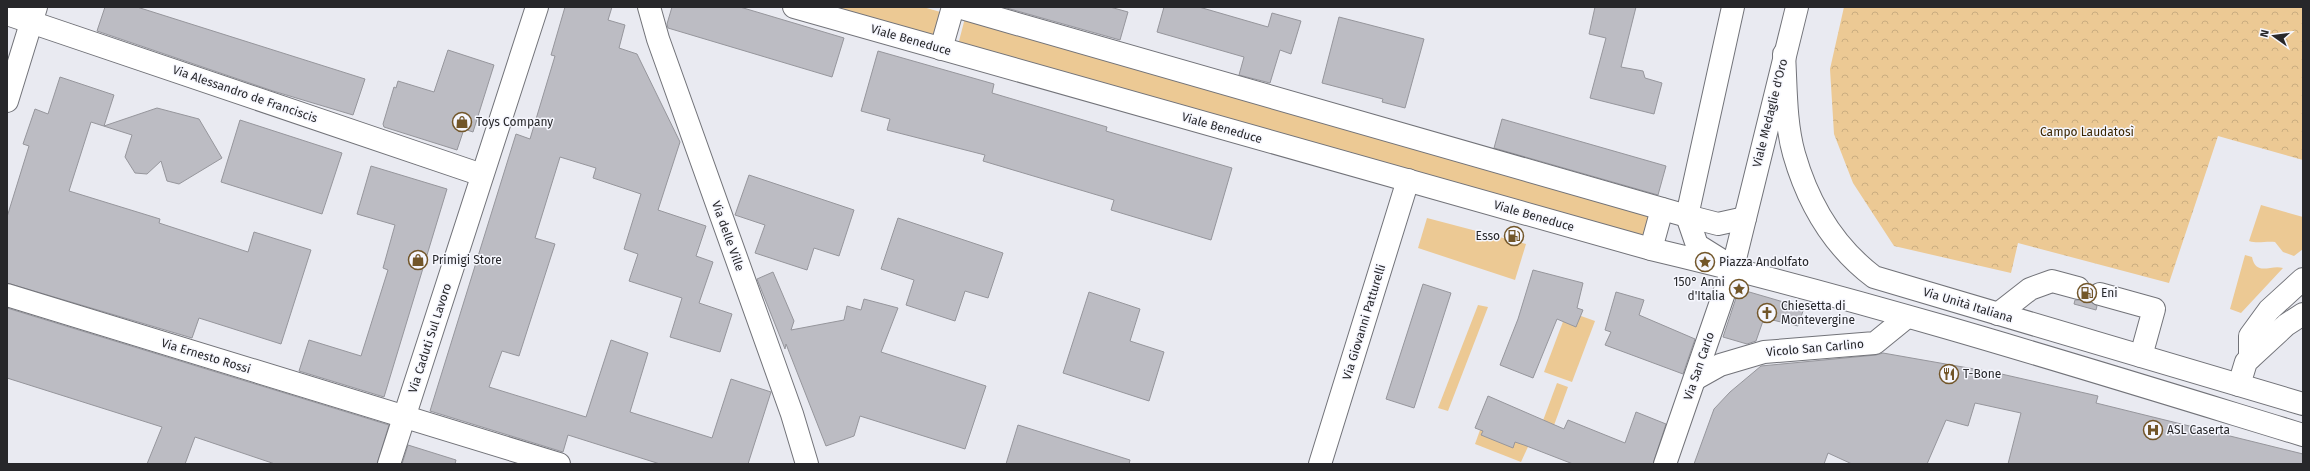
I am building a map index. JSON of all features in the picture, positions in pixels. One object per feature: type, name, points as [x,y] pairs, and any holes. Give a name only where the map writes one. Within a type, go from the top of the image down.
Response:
[{"type":"street","name":"Via Caduti Sul Lavoro","points":[[390,464],[536,7]]},
{"type":"street","name":"Via delle Ville","points":[[649,7],[658,39],[792,414],[807,464]]},
{"type":"street","name":"Viale Beneduce","points":[[794,7],[1651,249]]},
{"type":"street","points":[[941,49],[952,7]]},
{"type":"street","points":[[958,7],[1687,216],[1718,224],[1744,219],[1733,267]]},
{"type":"street","points":[[1733,7],[1687,216],[1697,245],[1733,267]]},
{"type":"street","name":"Viale Medaglie d'Oro","points":[[1744,219],[1784,54],[1797,7]]},
{"type":"street","name":"Via Alessandro de Franciscis","points":[[7,14],[34,14],[482,175]]},
{"type":"street","points":[[7,101],[34,14]]},
{"type":"street","name":"Via Unità Italiana","points":[[1784,54],[1787,103],[1794,153],[1816,212],[1838,244],[1854,262],[1874,276],[2303,404]]},
{"type":"street","name":"Via Giovanni Patturelli","points":[[1320,464],[1408,180]]},
{"type":"street","points":[[1662,209],[1651,249],[1733,267],[1907,317],[2303,435]]},
{"type":"street","name":"Via San Carlo","points":[[1665,464],[1733,267]]},
{"type":"street","points":[[2250,358],[2250,336],[2269,310],[2303,279]]},
{"type":"street","points":[[1998,314],[2030,289],[2052,281],[2078,288]]},
{"type":"street","points":[[2100,294],[2154,309],[2141,356]]},
{"type":"street","name":"Via Ernesto Rossi","points":[[7,295],[559,464]]},
{"type":"street","points":[[2239,385],[2246,362],[2286,324],[2303,314]]},
{"type":"street","name":"Vicolo San Carlino","points":[[1695,379],[1720,365],[1764,352],[1875,343],[1907,317]]},
{"type":"green space","points":[[820,7],[923,7],[944,13],[934,39]]},
{"type":"green space","name":"Campo Laudatosì","points":[[1844,7],[2303,7],[2303,160],[2218,136],[2169,283],[2018,243],[2011,273],[1894,246],[1853,183],[1834,134],[1830,69]]},
{"type":"green space","points":[[965,18],[1649,214],[1644,237],[958,45]]},
{"type":"green space","points":[[2261,205],[2303,217],[2303,249],[2294,256],[2283,252],[2275,242],[2249,241]]},
{"type":"green space","points":[[1427,218],[1526,244],[1515,280],[1418,248]]},
{"type":"green space","points":[[2245,255],[2252,257],[2257,267],[2283,268],[2241,313],[2230,309]]},
{"type":"green space","points":[[1478,305],[1488,307],[1448,411],[1438,408]]},
{"type":"green space","points":[[1567,311],[1595,321],[1572,382],[1544,372]]},
{"type":"green space","points":[[1557,383],[1568,387],[1546,447],[1535,442]]},
{"type":"green space","points":[[1484,419],[1532,438],[1521,462],[1475,444]]},
{"type":"building","points":[[105,7],[137,7],[365,79],[353,115],[273,91],[97,31]]},
{"type":"building","points":[[565,7],[612,7],[608,20],[625,25],[619,48],[637,54],[680,142],[658,210],[706,226],[696,256],[713,262],[699,303],[732,314],[720,352],[670,337],[682,298],[629,281],[638,254],[624,249],[641,194],[593,178],[596,168],[560,157],[535,238],[555,244],[519,356],[502,351],[489,387],[586,417],[611,340],[648,353],[630,412],[712,438],[731,379],[771,392],[748,464],[660,464],[568,435],[563,452],[430,411],[516,134],[530,139],[555,56],[551,55]]},
{"type":"building","points":[[672,7],[740,7],[844,38],[832,77],[668,28],[667,24]]},
{"type":"building","points":[[1003,7],[1110,7],[1128,12],[1120,40]]},
{"type":"building","points":[[1164,7],[1199,7],[1268,27],[1272,13],[1301,21],[1291,54],[1280,50],[1270,83],[1239,75],[1244,57],[1157,32]]},
{"type":"building","points":[[1595,7],[1636,7],[1621,67],[1643,71],[1645,78],[1662,83],[1654,114],[1590,98],[1606,38],[1589,34]]},
{"type":"building","points":[[1339,17],[1424,39],[1405,108],[1382,102],[1383,99],[1322,83]]},
{"type":"building","points":[[448,50],[494,65],[473,132],[464,129],[457,150],[384,127],[383,124],[394,87],[396,88],[398,81],[434,92]]},
{"type":"building","points":[[878,51],[994,84],[992,93],[1107,127],[1106,131],[1232,168],[1211,240],[1111,210],[1114,200],[983,161],[985,155],[887,130],[890,119],[861,111]]},
{"type":"building","points":[[60,77],[114,95],[104,126],[157,108],[199,119],[222,158],[179,184],[167,181],[161,161],[147,174],[135,173],[125,157],[132,135],[91,122],[69,191],[160,219],[159,223],[248,252],[254,232],[311,250],[281,344],[199,318],[192,338],[7,283],[7,217],[29,146],[23,144],[35,109],[48,114]]},
{"type":"building","points":[[1502,119],[1666,166],[1658,195],[1494,148]]},
{"type":"building","points":[[240,120],[342,153],[322,214],[221,182]]},
{"type":"building","points":[[371,166],[447,189],[384,397],[299,371],[309,340],[361,356],[388,270],[383,268],[395,225],[357,214]]},
{"type":"building","points":[[749,175],[854,210],[839,256],[814,248],[807,270],[755,253],[765,225],[735,215]]},
{"type":"building","points":[[898,218],[1003,253],[988,298],[965,291],[955,321],[906,305],[914,280],[881,269]]},
{"type":"building","points":[[1533,270],[1583,283],[1577,308],[1583,310],[1576,327],[1557,319],[1533,378],[1500,365],[1518,319]]},
{"type":"building","points":[[773,272],[794,321],[791,330],[844,320],[847,306],[861,310],[864,299],[898,308],[881,352],[986,386],[965,449],[860,416],[854,436],[826,446],[786,344],[785,349],[757,279]]},
{"type":"building","points":[[1423,284],[1451,293],[1414,408],[1386,399]]},
{"type":"building","name":"Chiesetta di Montevergine","points":[[1739,289],[1804,308],[1798,326],[1764,318],[1756,341],[1747,344],[1723,337]]},
{"type":"building","points":[[1089,292],[1140,309],[1130,341],[1164,352],[1149,401],[1063,373]]},
{"type":"building","points":[[1616,292],[1644,300],[1639,315],[1695,339],[1683,374],[1605,345],[1611,332],[1605,330]]},
{"type":"building","points":[[2088,295],[2091,302],[2097,306],[2096,310],[2074,304],[2075,300],[2082,300]]},
{"type":"building","points":[[7,308],[389,425],[377,464],[275,464],[195,437],[185,464],[147,464],[162,427],[7,378]]},
{"type":"building","points":[[1883,353],[1997,373],[2098,396],[2096,403],[2303,454],[2303,464],[2008,464],[2021,413],[1975,403],[1968,426],[1946,420],[1927,464],[1852,464],[1828,453],[1824,464],[1694,464],[1714,409],[1730,392],[1761,366],[1876,355]]},
{"type":"building","points":[[1488,396],[1564,429],[1568,420],[1625,443],[1636,412],[1666,424],[1653,464],[1573,464],[1515,442],[1513,448],[1481,435],[1483,431],[1475,428]]},
{"type":"building","points":[[1018,425],[1130,460],[1129,464],[1006,464]]},
{"type":"building","points":[[408,445],[456,460],[455,464],[402,464]]},
{"type":"place","name":"Toys Company","points":[[462,122]]},
{"type":"place","name":"Esso","points":[[1514,236]]},
{"type":"place","name":"Primigi Store","points":[[418,260]]},
{"type":"place","name":"Piazza Andolfato","points":[[1705,262]]},
{"type":"place","name":"150° Anni d'Italia","points":[[1739,289]]},
{"type":"place","name":"Eni","points":[[2087,293]]},
{"type":"place","name":"Chiesetta di Montevergine","points":[[1767,313]]},
{"type":"place","name":"T-Bone","points":[[1949,374]]},
{"type":"place","name":"ASL Caserta","points":[[2153,430]]}]
